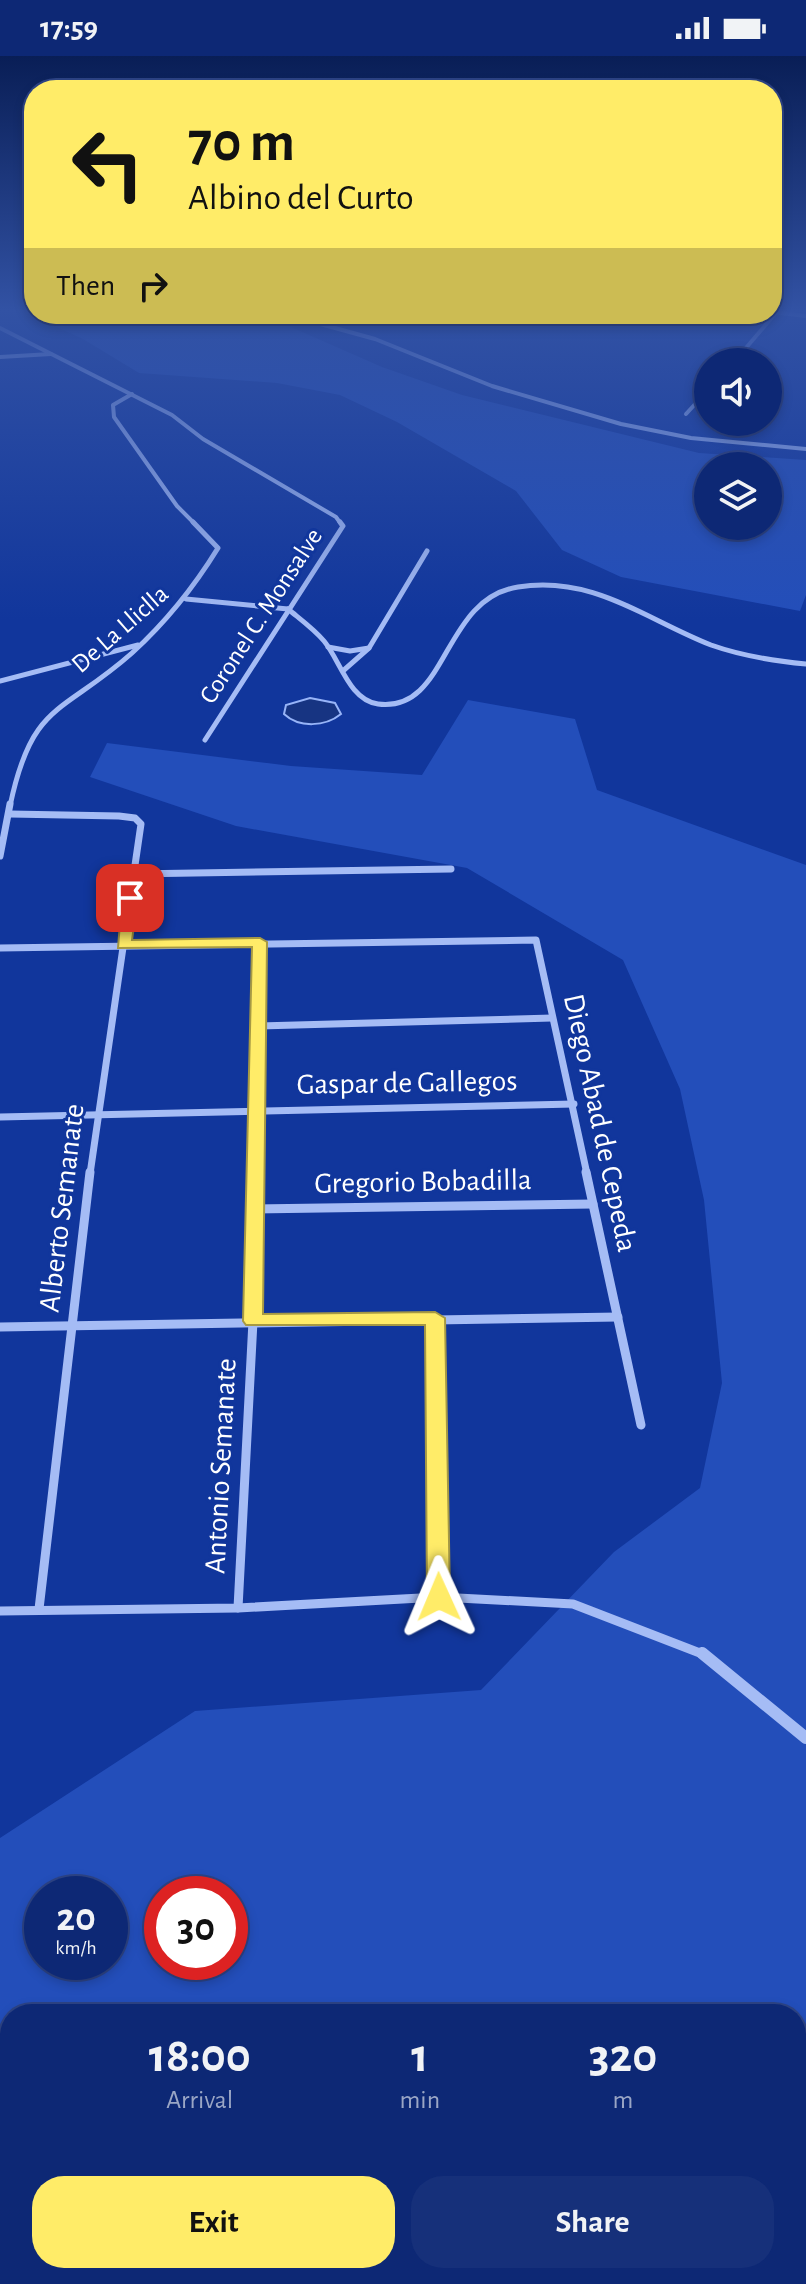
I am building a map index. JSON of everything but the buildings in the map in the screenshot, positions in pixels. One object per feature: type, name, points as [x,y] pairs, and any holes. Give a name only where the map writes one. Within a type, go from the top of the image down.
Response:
[{"type":"street","name":"De La Lliclla","points":[[6,819],[30,738],[59,703],[99,680],[143,644],[186,599],[218,548],[177,506],[114,417],[114,412]]},
{"type":"street","name":"Coronel C. Monsalve","points":[[166,412],[203,439],[336,517],[343,526],[205,740]]},
{"type":"street","points":[[580,412],[691,438],[806,449]]},
{"type":"street","points":[[344,670],[369,648],[427,551]]},
{"type":"street","points":[[186,599],[288,609],[328,647],[367,702],[388,705],[400,702],[430,681],[474,608],[485,598],[499,591],[542,584],[579,586],[618,597],[701,640],[750,657],[806,664]]},
{"type":"street","points":[[0,681],[143,644]]},
{"type":"street","points":[[328,647],[350,651],[369,648]]},
{"type":"street","name":"Alberto Semanate","points":[[6,819],[135,818],[141,824],[97,1116],[39,1609]]},
{"type":"street","points":[[0,856],[6,819]]},
{"type":"street","points":[[133,874],[451,869]]},
{"type":"street","name":"Diego Abad de Cepeda","points":[[260,942],[536,940],[574,1104],[641,1425]]},
{"type":"street","points":[[0,948],[260,942]]},
{"type":"street","name":"Antonio Semanate","points":[[238,1608],[253,1321],[260,942]]},
{"type":"street","points":[[259,1026],[552,1018]]},
{"type":"street","name":"Gaspar de Gallegos","points":[[0,1117],[574,1104]]},
{"type":"street","name":"Gregorio Bobadilla","points":[[254,1209],[593,1204]]},
{"type":"street","points":[[0,1327],[618,1317]]},
{"type":"street","points":[[435,1318],[439,1597]]},
{"type":"street","points":[[0,1611],[238,1608],[439,1597],[573,1604],[702,1653],[806,1738]]},
{"type":"shaded area","points":[[376,412],[531,412],[695,452],[694,540],[782,540],[782,458],[806,460],[806,595],[800,611],[621,577],[562,550],[516,491]]},
{"type":"shaded area","points":[[310,698],[335,703],[341,714],[320,723],[304,724],[284,714],[286,705]]},
{"type":"shaded area","points":[[468,700],[575,719],[597,790],[806,865],[806,2004],[0,2004],[0,1838],[195,1711],[481,1690],[614,1552],[700,1488],[722,1383],[704,1200],[680,1089],[623,960],[467,868],[236,826],[90,777],[107,743],[291,766],[422,775]]},
{"type":"route","points":[[130,898],[123,945],[260,942],[253,1321],[435,1318],[439,1597]]}]
